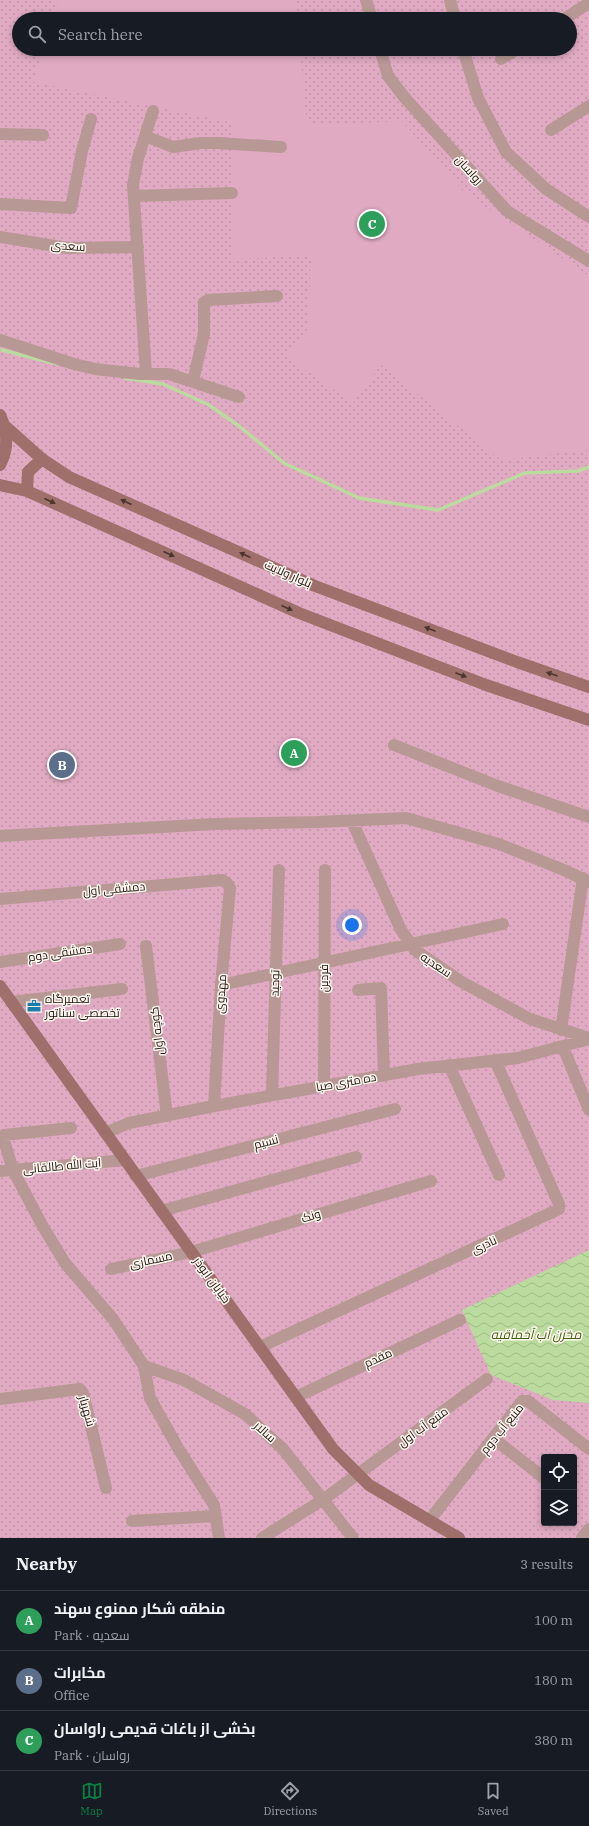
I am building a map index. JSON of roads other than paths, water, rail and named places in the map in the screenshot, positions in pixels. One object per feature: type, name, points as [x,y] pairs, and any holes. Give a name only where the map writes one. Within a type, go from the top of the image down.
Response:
[{"type":"main road","name":"بلوار ولایت","points":[[2,420],[42,460],[69,477],[315,586],[517,662],[589,687]]},
{"type":"main road","points":[[0,465],[4,456],[7,441],[2,420]]},
{"type":"main road","points":[[27,491],[28,472],[42,460]]},
{"type":"main road","points":[[0,485],[27,491],[299,613],[486,685],[589,720]]},
{"type":"main road","name":"خیابان ابوذر","points":[[0,986],[334,1449],[369,1485],[458,1538]]},
{"type":"street","points":[[366,0],[370,12]]},
{"type":"street","points":[[450,0],[453,12]]},
{"type":"street","points":[[575,12],[589,3]]},
{"type":"street","name":"رواسان","points":[[382,56],[388,76],[507,211],[589,261]]},
{"type":"street","points":[[465,56],[478,98],[506,152],[546,189],[589,217]]},
{"type":"street","points":[[501,59],[506,56]]},
{"type":"street","points":[[551,130],[589,106]]},
{"type":"street","points":[[146,373],[133,185],[137,165],[153,111]]},
{"type":"street","points":[[0,204],[70,208],[91,119]]},
{"type":"street","points":[[0,134],[43,135]]},
{"type":"street","points":[[145,136],[173,147],[218,142],[281,146]]},
{"type":"street","points":[[134,196],[232,193]]},
{"type":"street","name":"سعدی","points":[[0,238],[67,248],[138,247]]},
{"type":"street","points":[[192,381],[204,334],[204,302],[208,300],[277,296]]},
{"type":"street","points":[[0,340],[81,366],[95,369],[169,374],[239,397]]},
{"type":"street","points":[[394,744],[498,786],[589,817]]},
{"type":"street","points":[[0,836],[215,824],[406,818],[499,844],[586,880],[561,1030]]},
{"type":"street","name":"سعدیه","points":[[352,820],[401,930],[415,950],[460,981],[530,1019],[589,1039]]},
{"type":"street","name":"توحید","points":[[272,1095],[279,870]]},
{"type":"street","name":"فردین","points":[[324,1086],[325,870]]},
{"type":"street","name":"دمشقی اول","points":[[0,899],[222,880],[227,882]]},
{"type":"street","name":"مهدوی","points":[[214,1106],[221,985],[230,888],[227,882]]},
{"type":"street","points":[[221,985],[503,924]]},
{"type":"street","name":"دمشقی دوم","points":[[0,962],[120,944]]},
{"type":"street","name":"کوچه اول","points":[[146,946],[167,1116]]},
{"type":"street","points":[[358,990],[381,988],[384,1075]]},
{"type":"street","points":[[11,1002],[122,989]]},
{"type":"street","name":"ده متری صبا","points":[[106,1133],[129,1123],[214,1106],[384,1075],[449,1065],[518,1058],[589,1039]]},
{"type":"street","points":[[563,1047],[589,1110]]},
{"type":"street","name":"نادری","points":[[260,1347],[559,1209],[559,1204],[495,1060]]},
{"type":"street","points":[[449,1065],[499,1175]]},
{"type":"street","name":"نسیم","points":[[136,1176],[395,1109]]},
{"type":"street","points":[[71,1128],[4,1135],[3,1137],[13,1170],[42,1225],[65,1263],[113,1319],[144,1366],[150,1398],[178,1448],[214,1505],[219,1538]]},
{"type":"street","points":[[162,1211],[356,1157]]},
{"type":"street","name":"ایت الله طالقانی","points":[[0,1171],[125,1160]]},
{"type":"street","name":"ونک","points":[[191,1252],[431,1181]]},
{"type":"street","name":"مسماری","points":[[111,1269],[191,1252]]},
{"type":"street","name":"مقدم","points":[[296,1397],[460,1320]]},
{"type":"street","name":"سالار","points":[[144,1366],[184,1380],[245,1414],[283,1449],[354,1538]]},
{"type":"street","name":"منبع آب اول","points":[[262,1538],[324,1499],[487,1379]]},
{"type":"street","name":"شهریار","points":[[0,1399],[80,1389],[83,1393],[106,1488]]},
{"type":"street","name":"منبع آب دوم","points":[[429,1521],[522,1401],[528,1401],[589,1449]]},
{"type":"street","points":[[493,1438],[541,1476]]},
{"type":"street","points":[[132,1521],[216,1516]]},
{"type":"street","points":[[582,1538],[589,1529]]},
{"type":"water","name":"مخزن آب آخماقیه","points":[[589,1250],[589,1403],[553,1400],[491,1375],[462,1310]]},
{"type":"waterway","points":[[2,350],[57,364]]},
{"type":"waterway","points":[[125,378],[163,384],[209,405],[239,426],[284,463],[359,498],[438,510],[525,473],[578,471],[589,467]]},
{"type":"place","name":"بخشی از باغات قدیمی راواسان","points":[[372,224]]},
{"type":"place","name":"منطقه شکار ممنوع سهند","points":[[294,753]]},
{"type":"place","name":"مخابرات","points":[[62,765]]},
{"type":"place","name":"تعمیرگاه تخصصی سناتور","points":[[34,1006]]}]
